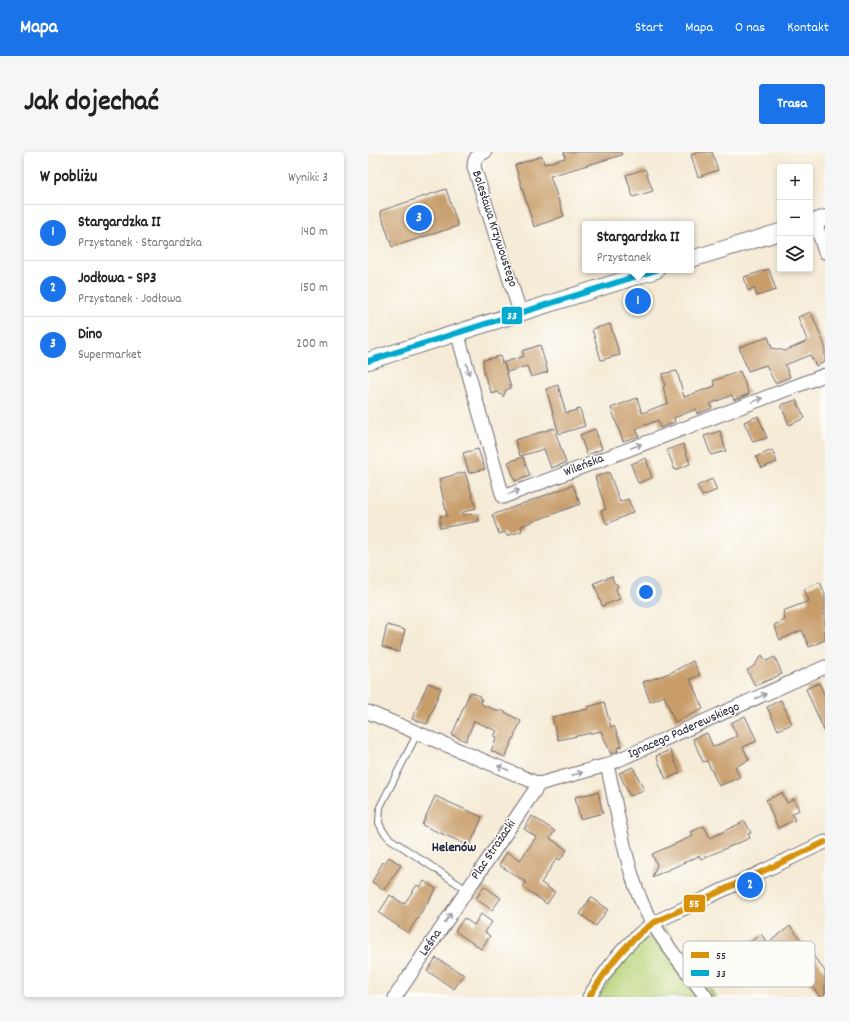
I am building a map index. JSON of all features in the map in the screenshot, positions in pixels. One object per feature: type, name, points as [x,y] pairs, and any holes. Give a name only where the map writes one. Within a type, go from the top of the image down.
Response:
[{"type":"street","name":"Bolesława Krzywoustego","points":[[485,152],[477,155],[474,160],[474,167],[520,312]]},
{"type":"street","points":[[817,220],[825,252]]},
{"type":"street","points":[[694,258],[777,233]]},
{"type":"street","points":[[368,361],[646,273]]},
{"type":"street","name":"Wileńska","points":[[457,332],[503,497],[825,375]]},
{"type":"street","name":"Ignacego Paderewskiego","points":[[539,784],[607,766],[825,667]]},
{"type":"street","points":[[368,712],[539,784]]},
{"type":"street","points":[[607,766],[632,875],[640,899],[653,923],[683,965]]},
{"type":"street","name":"Plac Strażacki","points":[[467,890],[539,784]]},
{"type":"street","points":[[589,997],[611,963],[632,939],[653,923],[825,842]]},
{"type":"street","name":"Leśna","points":[[395,997],[467,890]]},
{"type":"street","points":[[699,987],[706,997]]},
{"type":"lane","name":"Plac Strażacki","points":[[418,732],[380,808],[379,822],[383,831],[389,838],[467,890]]},
{"type":"green space","points":[[664,927],[683,953],[683,987],[709,987],[716,997],[598,997],[632,949]]},
{"type":"building","points":[[564,152],[621,152],[622,155],[550,176],[564,216],[534,227],[515,165],[542,156],[544,164],[565,158]]},
{"type":"building","points":[[699,152],[712,152],[718,170],[698,177],[691,155]]},
{"type":"building","points":[[645,169],[653,191],[633,197],[626,175]]},
{"type":"building","points":[[446,189],[458,226],[392,247],[380,211]]},
{"type":"building","points":[[769,269],[776,290],[757,296],[754,288],[748,291],[744,277]]},
{"type":"building","points":[[811,312],[825,346],[825,362],[816,366],[810,355],[785,365],[790,377],[775,383],[766,365],[748,371],[739,347],[768,337],[772,348],[785,351],[805,342],[807,340],[798,317]]},
{"type":"building","points":[[610,324],[620,355],[601,360],[592,329]]},
{"type":"building","points":[[540,345],[548,372],[531,377],[527,366],[507,372],[504,363],[511,388],[506,390],[503,397],[498,392],[492,394],[484,374],[483,360],[500,356],[502,363],[524,356],[522,351]]},
{"type":"building","points":[[677,371],[684,397],[715,386],[713,381],[740,371],[749,394],[734,400],[732,395],[710,404],[712,408],[697,414],[696,409],[674,418],[675,422],[660,428],[658,420],[636,429],[639,436],[623,441],[611,408],[637,398],[642,413],[668,403],[663,387],[665,386],[662,374]]},
{"type":"building","points":[[558,385],[566,413],[580,409],[585,426],[559,434],[546,389]]},
{"type":"building","points":[[796,400],[805,418],[789,425],[781,405]]},
{"type":"building","points":[[758,416],[767,438],[753,442],[744,422]]},
{"type":"building","points":[[554,428],[566,463],[551,468],[544,449],[520,456],[515,440]]},
{"type":"building","points":[[595,429],[602,449],[587,455],[580,435]]},
{"type":"building","points":[[720,431],[726,451],[711,455],[704,436]]},
{"type":"building","points":[[683,444],[690,464],[675,470],[667,450]]},
{"type":"building","points":[[478,449],[485,469],[469,473],[463,453]]},
{"type":"building","points":[[772,450],[777,462],[762,468],[756,457]]},
{"type":"building","points":[[523,457],[530,476],[515,481],[508,462]]},
{"type":"building","points":[[646,458],[652,478],[638,483],[631,464]]},
{"type":"building","points":[[465,472],[476,508],[461,513],[462,515],[478,514],[479,521],[440,528],[440,516],[447,516],[439,479]]},
{"type":"building","points":[[609,472],[620,502],[628,499],[634,512],[607,524],[601,511],[606,509],[595,477]]},
{"type":"building","points":[[712,479],[717,490],[702,496],[697,486]]},
{"type":"building","points":[[573,485],[580,504],[521,526],[522,531],[507,536],[505,532],[499,534],[492,515]]},
{"type":"building","points":[[612,576],[614,583],[618,585],[616,589],[620,599],[602,606],[594,583]]},
{"type":"building","points":[[820,582],[825,594],[825,640],[809,647],[802,630],[780,640],[774,625],[785,620],[783,611],[809,601],[804,589]]},
{"type":"building","points":[[387,625],[405,630],[399,652],[382,647]]},
{"type":"building","points":[[762,655],[766,661],[775,657],[782,674],[755,686],[747,670],[754,666]]},
{"type":"building","points":[[693,661],[700,675],[690,679],[703,709],[675,722],[664,696],[650,702],[643,682],[670,673]]},
{"type":"building","points":[[428,683],[441,688],[427,724],[412,719]]},
{"type":"building","points":[[819,683],[825,696],[825,733],[806,689]]},
{"type":"building","points":[[470,692],[480,696],[479,698],[482,699],[481,704],[500,712],[501,710],[521,721],[505,757],[491,751],[497,737],[494,736],[497,731],[474,721],[466,741],[452,735]]},
{"type":"building","points":[[781,700],[792,724],[778,730],[767,707]]},
{"type":"building","points":[[604,702],[611,727],[614,726],[622,746],[617,748],[618,751],[611,754],[601,731],[558,740],[552,717],[588,709],[588,707]]},
{"type":"building","points":[[745,716],[757,741],[743,747],[749,760],[735,767],[740,777],[719,786],[707,761],[703,762],[693,739],[707,733],[713,747],[737,736],[731,723]]},
{"type":"building","points":[[670,750],[680,773],[666,779],[656,756]]},
{"type":"building","points":[[633,767],[644,790],[630,796],[619,773]]},
{"type":"building","points":[[598,792],[603,813],[580,819],[575,797]]},
{"type":"building","points":[[782,793],[787,803],[794,799],[799,810],[792,814],[795,820],[778,828],[766,800]]},
{"type":"building","points":[[435,796],[482,817],[470,846],[422,825]]},
{"type":"building","points":[[532,816],[555,831],[550,838],[567,850],[560,860],[557,858],[541,883],[555,892],[547,904],[523,887],[526,882],[499,865],[507,852],[520,860],[536,837],[524,829]]},
{"type":"building","points":[[745,821],[751,833],[748,834],[750,838],[701,859],[699,856],[652,877],[657,865],[652,854],[693,836],[691,832],[704,826],[710,838]]},
{"type":"building","points":[[389,857],[401,865],[384,890],[372,882],[383,862],[385,863]]},
{"type":"building","points":[[424,881],[436,889],[408,933],[379,913],[390,895],[404,904],[417,885],[420,887]]},
{"type":"building","points":[[484,886],[501,898],[492,910],[476,899]]},
{"type":"building","points":[[591,897],[608,909],[596,926],[580,914]]},
{"type":"building","points":[[481,914],[492,922],[485,932],[490,936],[481,949],[455,931],[464,918],[474,925]]},
{"type":"building","points":[[790,926],[802,941],[771,941]]},
{"type":"building","points":[[761,934],[766,941],[752,941]]},
{"type":"building","points":[[436,958],[464,975],[454,989],[427,971]]},
{"type":"building","points":[[815,958],[825,971],[825,997],[820,997],[812,987],[815,987]]},
{"type":"transit line","name":"33","points":[[368,361],[647,273]]},
{"type":"transit line","name":"55","points":[[589,997],[617,957],[633,939],[653,923],[825,842]]},
{"type":"place","name":"Dino","points":[[419,218]]},
{"type":"place","name":"Stargardzka II","points":[[638,301]]},
{"type":"place","name":"Jodłowa - SP3","points":[[750,885]]},
{"type":"district","name":"Helenów","points":[[454,848]]}]
